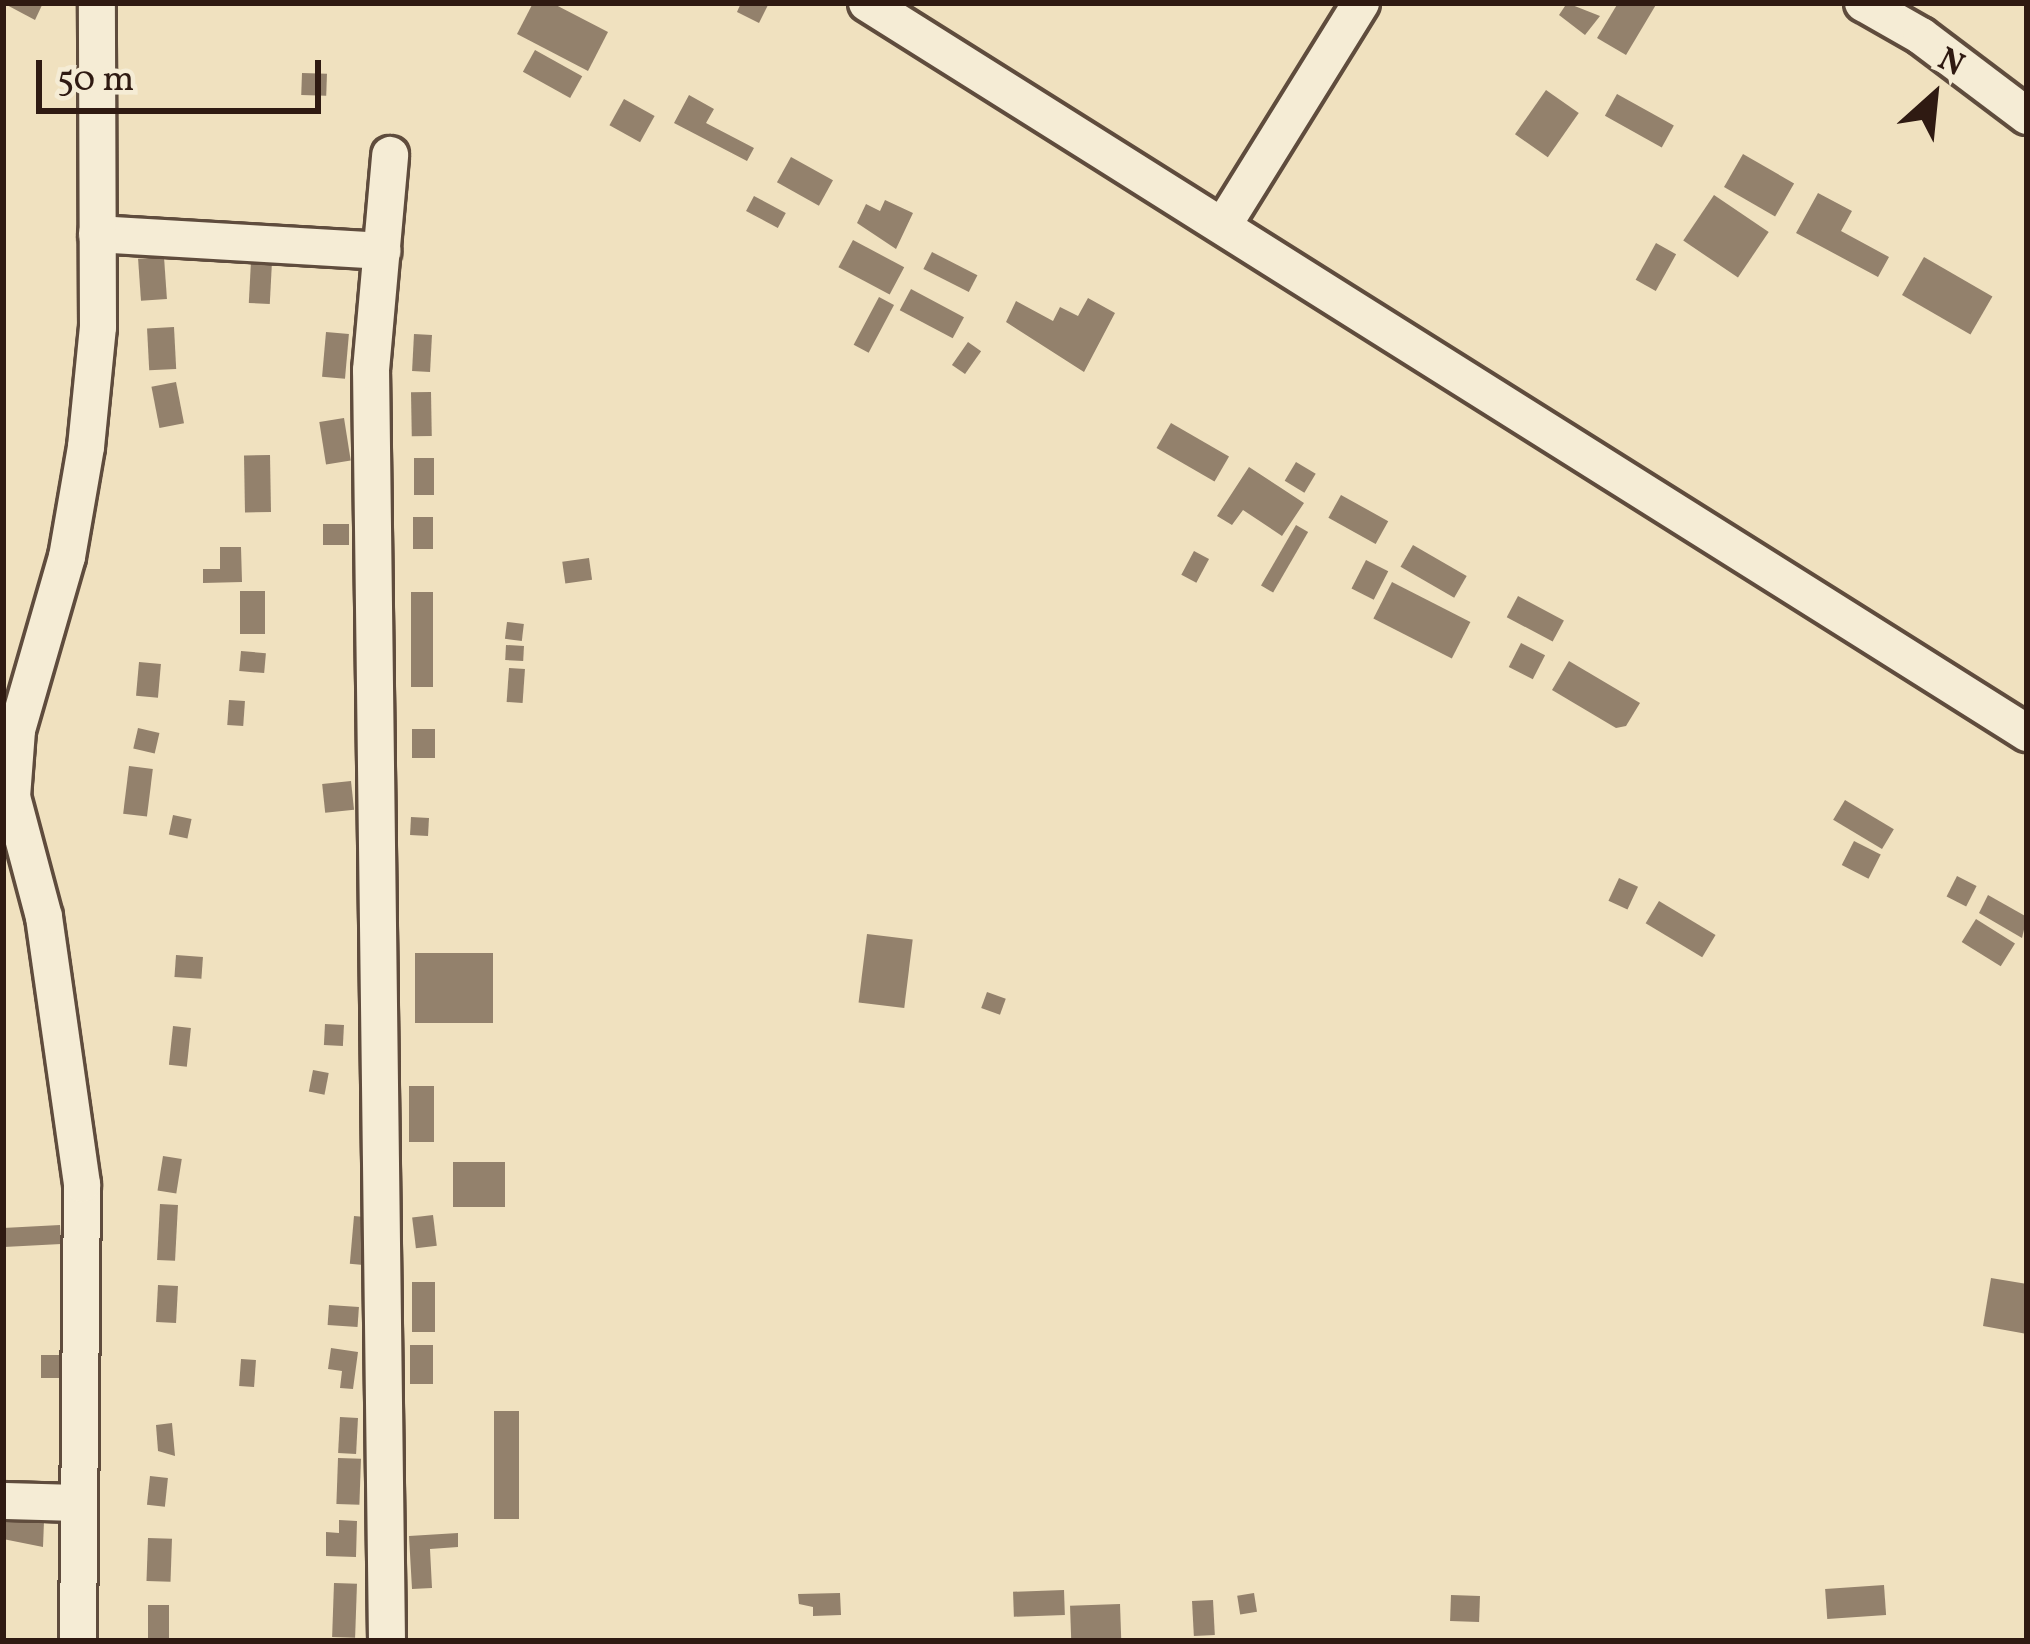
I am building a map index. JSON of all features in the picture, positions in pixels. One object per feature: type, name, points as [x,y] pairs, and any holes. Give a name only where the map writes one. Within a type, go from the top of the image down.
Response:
[{"type":"street","points":[[78,1641],[82,1184],[44,917],[15,863],[12,797],[17,730],[67,557],[86,447],[97,233],[97,3]]},
{"type":"street","points":[[867,3],[2027,733]]},
{"type":"street","points":[[1224,224],[1361,3]]},
{"type":"street","points":[[1863,3],[2027,116]]},
{"type":"street","points":[[387,1641],[371,370],[390,155]]},
{"type":"street","points":[[97,233],[382,251]]},
{"type":"street","points":[[3,1501],[77,1503]]},
{"type":"building","points":[[3,3],[43,3],[35,20]]},
{"type":"building","points":[[533,3],[552,3],[608,32],[588,71],[517,34]]},
{"type":"building","points":[[741,3],[769,3],[759,23],[737,12]]},
{"type":"building","points":[[1567,3],[1600,16],[1585,35],[1559,15]]},
{"type":"building","points":[[1618,3],[1657,3],[1626,55],[1597,38]]},
{"type":"building","points":[[535,50],[582,76],[570,98],[523,72]]},
{"type":"building","points":[[302,73],[327,74],[326,96],[301,95]]},
{"type":"building","points":[[1546,90],[1579,113],[1548,157],[1515,134]]},
{"type":"building","points":[[1617,94],[1674,126],[1662,147],[1605,116]]},
{"type":"building","points":[[689,95],[714,109],[706,123],[754,148],[747,161],[674,123]]},
{"type":"building","points":[[624,99],[655,116],[640,142],[609,125]]},
{"type":"building","points":[[1743,154],[1794,183],[1775,216],[1724,187]]},
{"type":"building","points":[[791,157],[833,180],[819,206],[777,182]]},
{"type":"building","points":[[1818,193],[1852,211],[1841,231],[1889,257],[1878,277],[1796,233]]},
{"type":"building","points":[[1714,195],[1769,232],[1738,278],[1683,241]]},
{"type":"building","points":[[754,196],[786,213],[778,228],[746,211]]},
{"type":"building","points":[[885,200],[913,213],[896,249],[857,223],[866,204],[880,211]]},
{"type":"building","points":[[853,240],[904,267],[890,295],[838,267]]},
{"type":"building","points":[[1656,243],[1676,254],[1656,291],[1636,280]]},
{"type":"building","points":[[932,252],[977,275],[969,292],[923,269]]},
{"type":"building","points":[[164,257],[167,299],[141,301],[138,259]]},
{"type":"building","points":[[1924,257],[1992,296],[1970,335],[1902,295]]},
{"type":"building","points":[[251,261],[272,262],[270,304],[249,303]]},
{"type":"building","points":[[911,289],[964,317],[953,338],[900,310]]},
{"type":"building","points":[[879,297],[894,305],[869,353],[854,345]]},
{"type":"building","points":[[1088,298],[1115,313],[1084,372],[1006,322],[1016,301],[1053,321],[1060,307],[1078,316]]},
{"type":"building","points":[[174,327],[176,369],[149,370],[147,328]]},
{"type":"building","points":[[326,332],[349,334],[345,379],[322,377]]},
{"type":"building","points":[[414,334],[432,335],[430,372],[412,371]]},
{"type":"building","points":[[968,342],[981,351],[965,374],[952,365]]},
{"type":"building","points":[[176,382],[184,423],[159,428],[151,387]]},
{"type":"building","points":[[411,392],[431,392],[432,436],[412,436]]},
{"type":"building","points":[[344,418],[351,460],[326,464],[319,422]]},
{"type":"building","points":[[1171,423],[1229,456],[1215,482],[1156,448]]},
{"type":"building","points":[[244,455],[270,455],[271,512],[245,512]]},
{"type":"building","points":[[414,458],[434,458],[434,495],[414,495]]},
{"type":"building","points":[[1296,462],[1316,474],[1304,493],[1285,481]]},
{"type":"building","points":[[1249,467],[1304,503],[1282,536],[1243,510],[1232,525],[1217,516]]},
{"type":"building","points":[[1341,495],[1388,521],[1376,544],[1328,518]]},
{"type":"building","points":[[413,517],[433,517],[433,549],[413,549]]},
{"type":"building","points":[[323,524],[349,524],[349,545],[323,545]]},
{"type":"building","points":[[1296,525],[1308,532],[1273,593],[1261,586]]},
{"type":"building","points":[[1413,545],[1467,576],[1454,598],[1400,567]]},
{"type":"building","points":[[220,547],[241,547],[242,582],[203,583],[203,569],[220,569]]},
{"type":"building","points":[[1194,551],[1209,559],[1196,583],[1181,575]]},
{"type":"building","points":[[589,558],[592,580],[565,584],[562,562]]},
{"type":"building","points":[[1366,560],[1388,571],[1374,600],[1351,589]]},
{"type":"building","points":[[1392,582],[1470,622],[1452,658],[1373,619]]},
{"type":"building","points":[[240,591],[265,591],[265,634],[240,634]]},
{"type":"building","points":[[411,592],[433,592],[433,687],[411,687]]},
{"type":"building","points":[[1518,596],[1564,620],[1553,642],[1507,617]]},
{"type":"building","points":[[507,622],[524,624],[522,641],[505,639]]},
{"type":"building","points":[[1521,643],[1545,655],[1533,679],[1509,667]]},
{"type":"building","points":[[506,645],[524,646],[523,661],[505,660]]},
{"type":"building","points":[[241,651],[266,653],[264,673],[239,671]]},
{"type":"building","points":[[1569,661],[1640,703],[1626,726],[1616,728],[1552,690]]},
{"type":"building","points":[[139,662],[161,664],[158,698],[136,696]]},
{"type":"building","points":[[509,668],[525,669],[523,703],[507,702]]},
{"type":"building","points":[[229,700],[245,701],[243,726],[227,725]]},
{"type":"building","points":[[138,728],[159,733],[155,753],[133,748]]},
{"type":"building","points":[[412,729],[435,729],[435,758],[412,758]]},
{"type":"building","points":[[129,766],[153,769],[147,817],[123,814]]},
{"type":"building","points":[[351,781],[354,810],[325,813],[322,784]]},
{"type":"building","points":[[1845,800],[1894,829],[1882,849],[1833,820]]},
{"type":"building","points":[[173,815],[192,819],[187,839],[169,835]]},
{"type":"building","points":[[411,817],[429,818],[428,836],[410,835]]},
{"type":"building","points":[[1854,841],[1881,855],[1868,879],[1842,865]]},
{"type":"building","points":[[1957,876],[1977,886],[1966,906],[1947,896]]},
{"type":"building","points":[[1619,878],[1638,887],[1627,910],[1608,901]]},
{"type":"building","points":[[1988,895],[2027,917],[2022,938],[1979,913]]},
{"type":"building","points":[[1659,901],[1716,935],[1702,957],[1646,923]]},
{"type":"building","points":[[1976,919],[2015,943],[2001,966],[1962,942]]},
{"type":"building","points":[[867,934],[913,940],[904,1008],[859,1002]]},
{"type":"building","points":[[415,953],[493,953],[493,1023],[415,1023]]},
{"type":"building","points":[[176,955],[203,957],[201,979],[174,977]]},
{"type":"building","points":[[987,992],[1006,999],[1000,1015],[981,1008]]},
{"type":"building","points":[[325,1024],[344,1025],[343,1046],[324,1045]]},
{"type":"building","points":[[173,1026],[191,1028],[187,1067],[169,1065]]},
{"type":"building","points":[[313,1070],[329,1073],[325,1095],[309,1092]]},
{"type":"building","points":[[409,1086],[434,1086],[434,1142],[409,1142]]},
{"type":"building","points":[[163,1156],[182,1159],[176,1194],[158,1191]]},
{"type":"building","points":[[453,1162],[505,1162],[505,1207],[453,1207]]},
{"type":"building","points":[[160,1204],[178,1205],[175,1261],[157,1260]]},
{"type":"building","points":[[433,1215],[437,1246],[416,1248],[412,1218]]},
{"type":"building","points":[[354,1216],[376,1218],[372,1266],[350,1264]]},
{"type":"building","points":[[60,1225],[61,1244],[4,1247],[3,1228]]},
{"type":"building","points":[[1991,1278],[2027,1284],[2027,1334],[1983,1326]]},
{"type":"building","points":[[412,1282],[435,1282],[435,1332],[412,1332]]},
{"type":"building","points":[[158,1285],[178,1286],[176,1323],[156,1322]]},
{"type":"building","points":[[329,1305],[359,1307],[358,1327],[328,1325]]},
{"type":"building","points":[[410,1345],[433,1345],[433,1384],[410,1384]]},
{"type":"building","points":[[331,1348],[358,1352],[353,1389],[340,1388],[342,1371],[328,1369]]},
{"type":"building","points":[[41,1355],[67,1355],[67,1378],[41,1378]]},
{"type":"building","points":[[241,1359],[256,1360],[254,1387],[239,1386]]},
{"type":"building","points":[[494,1411],[519,1411],[519,1519],[494,1519]]},
{"type":"building","points":[[340,1417],[358,1418],[356,1454],[338,1453]]},
{"type":"building","points":[[172,1423],[175,1456],[158,1451],[156,1425]]},
{"type":"building","points":[[338,1458],[361,1459],[359,1505],[336,1504]]},
{"type":"building","points":[[150,1476],[168,1478],[165,1507],[147,1505]]},
{"type":"building","points":[[3,1520],[44,1521],[43,1547],[3,1539]]},
{"type":"building","points":[[339,1520],[357,1521],[356,1557],[326,1556],[326,1532],[339,1533]]},
{"type":"building","points":[[458,1533],[458,1547],[430,1549],[432,1588],[412,1589],[409,1536]]},
{"type":"building","points":[[148,1538],[172,1539],[170,1582],[146,1581]]},
{"type":"building","points":[[334,1583],[357,1584],[355,1638],[332,1637]]},
{"type":"building","points":[[1884,1585],[1886,1615],[1827,1619],[1825,1589]]},
{"type":"building","points":[[1064,1590],[1065,1615],[1014,1617],[1013,1592]]},
{"type":"building","points":[[840,1593],[841,1615],[813,1616],[813,1607],[799,1604],[798,1594]]},
{"type":"building","points":[[1254,1593],[1257,1612],[1240,1614],[1237,1596]]},
{"type":"building","points":[[1451,1595],[1480,1596],[1479,1622],[1450,1621]]},
{"type":"building","points":[[1213,1600],[1215,1635],[1194,1636],[1192,1601]]},
{"type":"building","points":[[1120,1604],[1121,1641],[1071,1641],[1070,1606]]},
{"type":"building","points":[[148,1605],[169,1605],[169,1641],[148,1641]]}]
